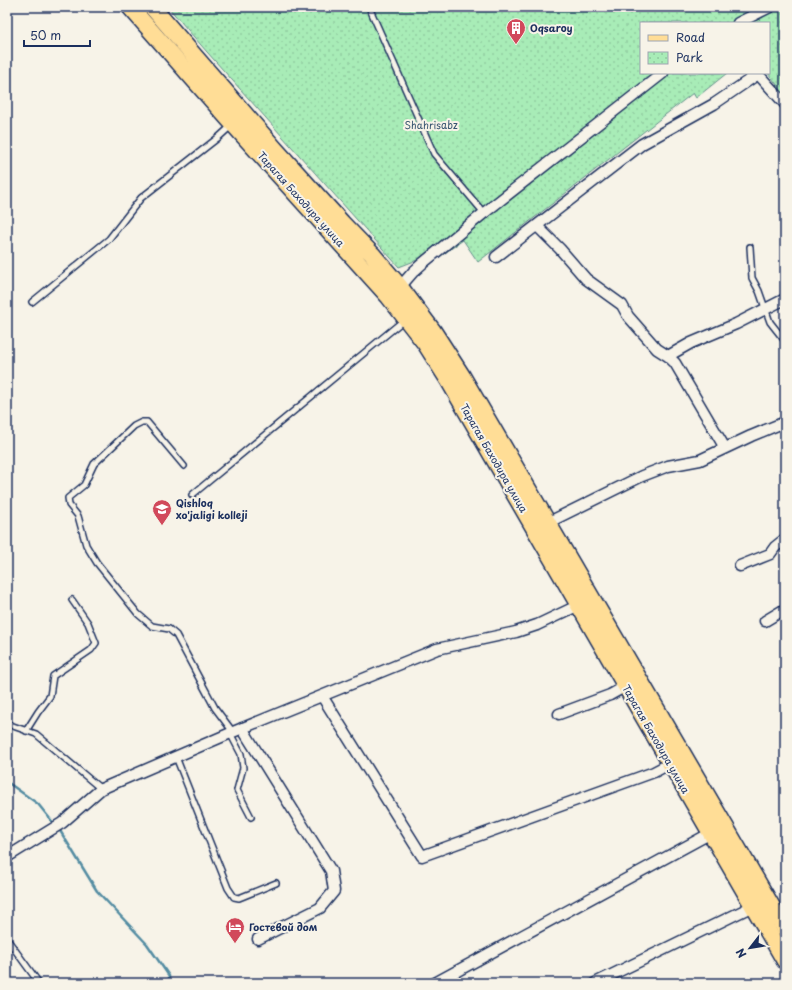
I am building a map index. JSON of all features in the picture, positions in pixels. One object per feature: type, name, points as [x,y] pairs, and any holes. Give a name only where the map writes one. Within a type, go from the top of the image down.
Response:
[{"type":"main road","name":"Тарагая Баходира улица","points":[[130,7],[233,124],[433,331],[462,376],[785,929]]},
{"type":"main road","name":"Тарагая Баходира улица","points":[[152,7],[275,149],[372,254],[395,292],[406,318],[425,343],[449,381],[785,961]]},
{"type":"street","points":[[740,22],[770,7]]},
{"type":"street","points":[[395,292],[423,263],[484,213],[662,74]]},
{"type":"street","points":[[496,257],[642,144],[714,104],[757,74]]},
{"type":"street","points":[[759,74],[785,104]]},
{"type":"street","points":[[536,226],[560,249],[586,279],[622,305],[628,316],[657,349],[668,356],[676,364],[725,448]]},
{"type":"street","points":[[668,356],[691,343],[736,324],[785,298]]},
{"type":"street","points":[[548,523],[642,476],[668,466],[700,460],[750,436],[785,422]]},
{"type":"street","points":[[740,566],[770,554],[775,547],[785,539]]},
{"type":"street","points":[[7,857],[57,826],[101,789],[235,731],[437,649],[516,632],[537,625],[579,605]]},
{"type":"street","points":[[765,621],[785,609]]},
{"type":"street","points":[[559,714],[610,695],[626,686]]},
{"type":"street","points":[[322,696],[422,856],[654,772],[671,764]]},
{"type":"street","points":[[235,731],[331,871],[334,891],[320,908],[258,939]]},
{"type":"street","points":[[435,983],[711,833]]},
{"type":"street","points":[[595,983],[753,906]]},
{"type":"lane","points":[[369,7],[434,154],[484,213]]},
{"type":"lane","points":[[32,302],[109,239],[141,198],[219,137],[233,124]]},
{"type":"lane","points":[[750,247],[752,278],[759,291],[770,322],[785,341]]},
{"type":"lane","points":[[192,495],[406,318]]},
{"type":"lane","points":[[184,466],[147,422],[142,422],[134,426],[94,464],[84,485],[68,498],[69,505],[78,516],[86,545],[97,563],[138,614],[152,626],[169,629],[176,634],[215,708],[235,731],[243,768],[237,790],[251,817]]},
{"type":"lane","points":[[26,731],[50,696],[54,676],[91,650],[96,643],[88,623],[72,600]]},
{"type":"lane","points":[[7,722],[13,726],[36,734],[101,789]]},
{"type":"lane","points":[[176,757],[228,888],[234,897],[239,898],[276,883]]},
{"type":"lane","points":[[7,939],[39,983]]},
{"type":"green space","name":"Shahrisabz","points":[[168,7],[785,7],[785,95],[769,74],[770,74],[770,22],[640,22],[640,74],[726,74],[696,98],[693,93],[478,262],[463,240],[423,269],[417,260],[399,267]]},
{"type":"waterway","points":[[7,782],[38,804],[55,825]]},
{"type":"waterway","points":[[59,829],[97,891],[147,944],[169,976],[169,983]]},
{"type":"place","name":"Oqsaroy","points":[[516,45]]},
{"type":"place","name":"Qishloq xo'jaligi kolleji","points":[[162,526]]},
{"type":"place","name":"Гостевой дом","points":[[235,944]]}]
